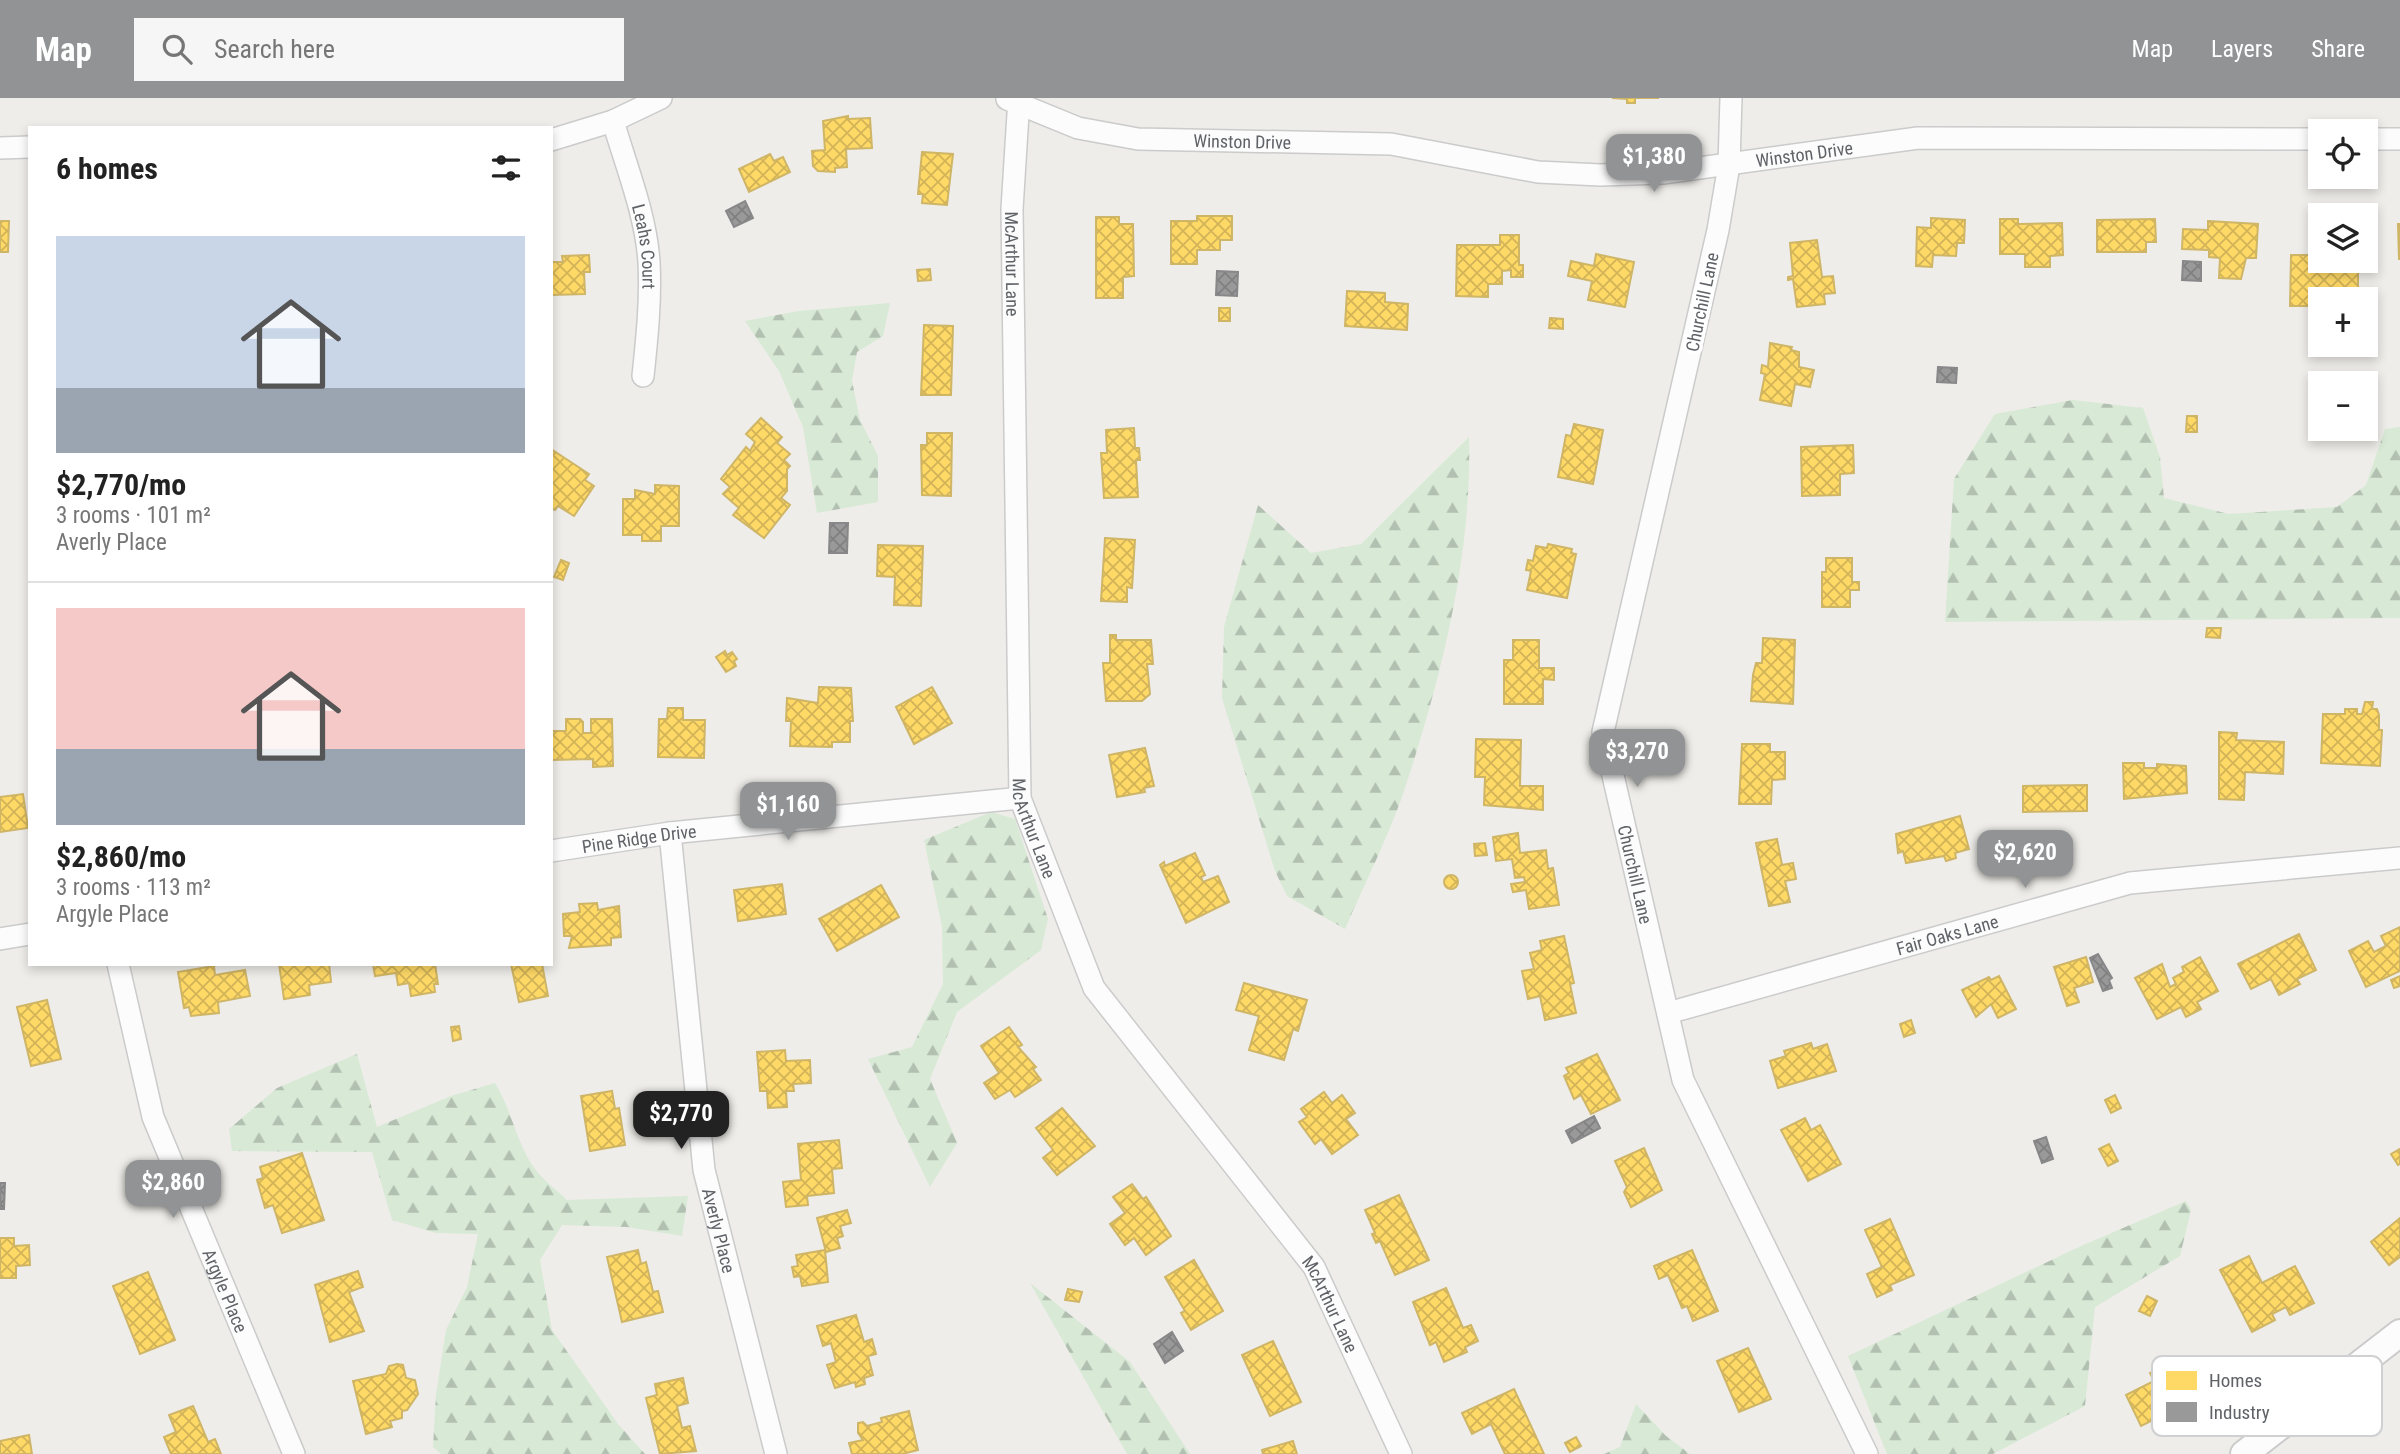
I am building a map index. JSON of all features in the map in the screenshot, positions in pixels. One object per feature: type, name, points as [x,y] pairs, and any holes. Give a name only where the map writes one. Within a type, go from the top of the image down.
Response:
[{"type":"street","points":[[553,139],[613,121],[660,98]]},
{"type":"street","name":"Churchill Lane","points":[[1731,98],[1729,165],[1718,230],[1603,732],[1683,1080],[1867,1454]]},
{"type":"street","name":"Winston Drive","points":[[1014,100],[1078,128],[1138,139],[1391,144],[1538,172],[1600,175],[1663,173],[1918,138],[2308,139]]},
{"type":"street","name":"McArthur Lane","points":[[1014,100],[1012,209],[1020,798],[1094,988],[1314,1267],[1401,1454]]},
{"type":"street","name":"Leahs Court","points":[[613,121],[638,205],[649,261],[643,376]]},
{"type":"street","points":[[2378,139],[2400,139]]},
{"type":"street","points":[[0,148],[28,147]]},
{"type":"street","name":"Pine Ridge Drive","points":[[553,851],[670,833],[1020,798]]},
{"type":"street","name":"Averly Place","points":[[670,833],[704,1170],[776,1454]]},
{"type":"street","name":"Fair Oaks Lane","points":[[1668,1013],[2130,883],[2400,858]]},
{"type":"street","points":[[0,939],[28,934]]},
{"type":"street","name":"Argyle Place","points":[[118,966],[153,1117],[294,1454]]},
{"type":"street","points":[[2370,1356],[2400,1333]]},
{"type":"street","points":[[2244,1454],[2267,1436]]},
{"type":"green space","points":[[890,303],[883,336],[857,352],[852,381],[860,420],[878,456],[878,502],[817,513],[803,427],[779,371],[745,321],[799,311]]},
{"type":"green space","points":[[2073,400],[2143,408],[2160,457],[2164,498],[2229,514],[2337,507],[2366,485],[2385,429],[2400,427],[2400,618],[1945,622],[1954,479],[1995,414]]},
{"type":"green space","points":[[1469,437],[1466,524],[1453,611],[1443,655],[1401,801],[1345,929],[1287,896],[1275,871],[1222,698],[1224,627],[1258,505],[1311,553],[1361,544]]},
{"type":"green space","points":[[991,812],[1015,819],[1048,919],[1041,950],[957,1012],[930,1079],[957,1143],[930,1187],[868,1059],[912,1047],[943,984],[942,927],[924,840]]},
{"type":"green space","points":[[357,1054],[377,1127],[451,1096],[495,1083],[535,1169],[567,1200],[688,1196],[682,1236],[627,1227],[562,1225],[540,1260],[552,1330],[618,1424],[645,1454],[441,1454],[433,1447],[436,1394],[446,1330],[467,1287],[478,1234],[436,1233],[392,1220],[372,1152],[232,1151],[229,1129],[277,1088]]},
{"type":"green space","points":[[2186,1201],[2191,1210],[2180,1256],[2095,1307],[2085,1406],[1993,1454],[1887,1454],[1848,1356],[2081,1246]]},
{"type":"green space","points":[[1030,1283],[1130,1362],[1190,1454],[1127,1454]]},
{"type":"green space","points":[[1636,1404],[1666,1436],[1690,1454],[1604,1454],[1620,1447]]},
{"type":"building: Homes","points":[[1612,98],[1635,98],[1635,103],[1627,103],[1627,99]]},
{"type":"building: Homes","points":[[848,116],[848,119],[870,118],[872,148],[846,149],[847,167],[835,168],[835,172],[818,171],[813,166],[812,151],[825,150],[823,121]]},
{"type":"building: Homes","points":[[922,152],[953,154],[947,205],[922,203],[923,194],[918,194]]},
{"type":"building: Homes","points":[[770,154],[774,161],[783,157],[790,172],[749,192],[739,169]]},
{"type":"building: Homes","points":[[1197,216],[1232,216],[1232,240],[1220,240],[1220,250],[1197,250],[1197,264],[1171,264],[1171,221],[1197,221]]},
{"type":"building: Homes","points":[[1096,217],[1119,217],[1119,224],[1133,224],[1134,276],[1123,277],[1123,298],[1096,298]]},
{"type":"building: Homes","points":[[1931,218],[1965,220],[1964,243],[1957,243],[1956,256],[1933,255],[1932,267],[1916,266],[1917,227],[1931,228]]},
{"type":"building: Homes","points":[[2000,219],[2018,219],[2018,224],[2062,223],[2063,255],[2050,256],[2050,267],[2025,267],[2025,254],[2000,254]]},
{"type":"building: Homes","points":[[2155,219],[2156,242],[2146,242],[2146,252],[2097,252],[2097,220]]},
{"type":"building: Homes","points":[[0,221],[9,221],[8,252],[0,252]]},
{"type":"building: Homes","points":[[2208,221],[2258,224],[2256,258],[2246,258],[2241,279],[2219,278],[2220,258],[2209,257],[2209,250],[2182,249],[2183,229],[2208,230]]},
{"type":"building: Homes","points":[[2400,224],[2400,259],[2399,259]]},
{"type":"building: Homes","points":[[1500,235],[1519,235],[1519,265],[1523,265],[1523,277],[1511,277],[1511,270],[1502,271],[1502,284],[1488,284],[1488,297],[1456,296],[1457,245],[1500,245]]},
{"type":"building: Homes","points":[[1817,240],[1822,277],[1833,276],[1835,293],[1824,294],[1825,304],[1797,307],[1793,279],[1788,280],[1788,277],[1793,276],[1790,243]]},
{"type":"building: Homes","points":[[1596,254],[1634,262],[1625,307],[1588,300],[1592,281],[1568,276],[1571,261],[1594,266]]},
{"type":"building: Homes","points":[[589,255],[590,272],[584,272],[585,294],[553,295],[553,262],[563,262],[562,256]]},
{"type":"building: Homes","points":[[2291,255],[2308,255],[2308,273],[2358,273],[2358,287],[2308,287],[2308,306],[2290,306]]},
{"type":"building: Homes","points":[[930,269],[931,280],[918,281],[917,270]]},
{"type":"building: Homes","points":[[1347,291],[1385,293],[1385,302],[1408,304],[1407,330],[1345,326]]},
{"type":"building: Homes","points":[[1219,308],[1230,308],[1230,321],[1219,321]]},
{"type":"building: Homes","points":[[1550,318],[1563,319],[1563,329],[1549,328]]},
{"type":"building: Homes","points":[[924,325],[953,326],[951,395],[921,395]]},
{"type":"building: Homes","points":[[1770,343],[1792,347],[1791,350],[1799,352],[1799,367],[1814,370],[1810,387],[1795,384],[1791,406],[1760,400],[1765,374],[1761,373],[1762,365],[1768,367]]},
{"type":"building: Homes","points":[[2187,416],[2197,416],[2197,432],[2186,432]]},
{"type":"building: Homes","points":[[761,418],[782,437],[777,443],[790,454],[784,460],[790,466],[787,469],[787,491],[781,498],[790,505],[764,538],[733,515],[739,508],[723,494],[730,487],[721,479],[746,447],[750,451],[755,442],[746,434]]},
{"type":"building: Homes","points":[[1574,424],[1603,430],[1593,484],[1558,477],[1566,435],[1571,436]]},
{"type":"building: Homes","points":[[1134,428],[1135,448],[1139,448],[1140,460],[1136,460],[1138,497],[1104,498],[1101,453],[1107,453],[1106,430]]},
{"type":"building: Homes","points":[[927,433],[952,433],[951,496],[922,495],[921,445],[927,445]]},
{"type":"building: Homes","points":[[1853,445],[1854,473],[1840,474],[1840,495],[1802,496],[1801,447]]},
{"type":"building: Homes","points":[[553,450],[589,474],[585,480],[594,486],[574,516],[558,506],[555,510]]},
{"type":"building: Homes","points":[[655,485],[679,486],[679,526],[661,526],[661,541],[642,541],[642,535],[623,535],[623,499],[635,499],[635,490],[655,494]]},
{"type":"building: Homes","points":[[1105,538],[1135,540],[1132,588],[1127,587],[1127,602],[1101,601]]},
{"type":"building: Homes","points":[[1548,544],[1572,549],[1571,553],[1576,554],[1567,598],[1527,590],[1531,571],[1526,570],[1528,560],[1533,561],[1536,546],[1547,548]]},
{"type":"building: Homes","points":[[878,545],[923,546],[921,606],[894,605],[895,577],[877,576]]},
{"type":"building: Homes","points":[[1826,558],[1852,558],[1852,582],[1859,582],[1859,590],[1850,590],[1850,607],[1822,607],[1822,572],[1826,572]]},
{"type":"building: Homes","points":[[561,560],[569,563],[563,580],[554,577]]},
{"type":"building: Homes","points":[[2207,628],[2221,628],[2220,638],[2206,637]]},
{"type":"building: Homes","points":[[1110,635],[1116,635],[1116,640],[1151,640],[1153,664],[1147,664],[1150,694],[1142,701],[1106,701],[1103,663],[1110,663]]},
{"type":"building: Homes","points":[[1763,638],[1795,640],[1793,704],[1751,701],[1756,663],[1762,663]]},
{"type":"building: Homes","points":[[1513,640],[1539,640],[1539,668],[1554,668],[1554,680],[1543,679],[1543,704],[1504,704],[1504,660],[1513,660]]},
{"type":"building: Homes","points":[[725,651],[727,655],[732,652],[737,659],[734,661],[736,666],[726,672],[716,657]]},
{"type":"building: Homes","points":[[819,687],[851,688],[853,721],[850,721],[850,742],[832,742],[832,747],[790,746],[791,721],[786,721],[787,698],[818,703]]},
{"type":"building: Homes","points":[[932,687],[952,723],[914,744],[896,707]]},
{"type":"building: Homes","points":[[2365,702],[2373,702],[2372,709],[2377,709],[2379,715],[2379,730],[2382,730],[2380,766],[2321,763],[2323,714],[2345,714],[2345,709],[2357,709],[2357,714],[2362,714]]},
{"type":"building: Homes","points":[[668,708],[683,708],[683,720],[705,720],[704,758],[658,757],[659,719],[667,719]]},
{"type":"building: Homes","points":[[566,719],[580,719],[583,722],[583,733],[591,733],[591,719],[612,719],[613,766],[593,767],[593,759],[553,760],[553,731],[566,731]]},
{"type":"building: Homes","points":[[2219,732],[2237,733],[2236,740],[2284,742],[2283,774],[2245,772],[2244,800],[2219,799]]},
{"type":"building: Homes","points":[[1476,739],[1521,740],[1520,786],[1543,786],[1543,810],[1484,805],[1485,777],[1475,777]]},
{"type":"building: Homes","points":[[1742,744],[1770,744],[1770,752],[1785,752],[1785,779],[1772,780],[1771,804],[1739,804]]},
{"type":"building: Homes","points":[[1145,748],[1154,786],[1144,788],[1145,792],[1117,797],[1109,755]]},
{"type":"building: Homes","points":[[2123,763],[2144,763],[2144,768],[2157,768],[2157,764],[2186,766],[2187,793],[2124,799]]},
{"type":"building: Homes","points":[[2087,785],[2087,811],[2023,812],[2023,786]]},
{"type":"building: Homes","points":[[23,794],[28,828],[0,832],[0,797]]},
{"type":"building: Homes","points":[[1960,816],[1969,849],[1955,853],[1956,858],[1946,861],[1944,856],[1906,863],[1903,851],[1898,853],[1896,834]]},
{"type":"building: Homes","points":[[1518,833],[1520,853],[1546,850],[1548,869],[1553,868],[1559,905],[1529,909],[1526,890],[1513,892],[1511,884],[1525,882],[1524,877],[1515,878],[1512,859],[1496,861],[1493,837]]},
{"type":"building: Homes","points":[[1777,839],[1782,865],[1793,863],[1796,879],[1785,881],[1790,902],[1769,906],[1756,843]]},
{"type":"building: Homes","points":[[1485,843],[1487,855],[1475,856],[1474,844]]},
{"type":"building: Homes","points":[[1195,853],[1205,875],[1201,877],[1203,882],[1218,876],[1229,902],[1186,923],[1160,865],[1164,862],[1165,866]]},
{"type":"building: Homes","points":[[1451,875],[1456,877],[1456,887],[1451,889],[1446,887],[1444,882],[1446,877]]},
{"type":"building: Homes","points":[[782,884],[786,914],[738,921],[734,890]]},
{"type":"building: Homes","points":[[881,885],[899,917],[837,951],[819,919]]},
{"type":"building: Homes","points":[[597,903],[598,910],[619,906],[621,937],[611,938],[611,945],[569,948],[572,936],[564,936],[563,914],[580,912],[579,904]]},
{"type":"building: Homes","points":[[2400,927],[2400,971],[2366,987],[2349,951],[2368,941],[2374,952],[2386,946],[2381,936]]},
{"type":"building: Homes","points":[[2299,934],[2316,970],[2297,979],[2300,984],[2279,995],[2271,979],[2251,989],[2238,964]]},
{"type":"building: Homes","points":[[1564,936],[1574,983],[1570,984],[1576,1013],[1545,1020],[1540,996],[1528,999],[1522,971],[1534,969],[1530,953],[1542,950],[1540,941]]},
{"type":"building: Homes","points":[[2086,957],[2093,982],[2074,988],[2079,1002],[2067,1006],[2054,967]]},
{"type":"building: Homes","points":[[2200,957],[2218,991],[2197,1002],[2201,1009],[2186,1017],[2181,1007],[2157,1019],[2135,978],[2162,964],[2170,987],[2176,984],[2173,978],[2184,972],[2182,967]]},
{"type":"building: Homes","points":[[214,966],[215,975],[245,970],[250,996],[218,1002],[219,1013],[191,1016],[189,1007],[184,1008],[178,972]]},
{"type":"building: Homes","points":[[279,966],[329,966],[331,982],[309,985],[310,995],[284,999]]},
{"type":"building: Homes","points":[[373,966],[435,966],[438,984],[434,984],[435,992],[411,996],[409,983],[398,985],[396,973],[375,976]]},
{"type":"building: Homes","points":[[511,966],[542,966],[548,996],[519,1002]]},
{"type":"building: Homes","points":[[1999,976],[2016,1009],[1998,1018],[1991,1004],[1976,1017],[1962,990],[1989,977],[1991,980]]},
{"type":"building: Homes","points":[[2400,976],[2400,986],[2394,988],[2391,980]]},
{"type":"building: Homes","points":[[1244,983],[1307,1000],[1298,1031],[1293,1029],[1284,1060],[1249,1050],[1259,1016],[1236,1010]]},
{"type":"building: Homes","points":[[47,1000],[61,1059],[31,1066],[17,1007]]},
{"type":"building: Homes","points":[[1911,1020],[1915,1033],[1904,1037],[1900,1024]]},
{"type":"building: Homes","points":[[459,1026],[461,1039],[453,1041],[451,1027]]},
{"type":"building: Homes","points":[[1009,1027],[1022,1045],[1018,1047],[1036,1067],[1033,1069],[1041,1080],[1015,1097],[1010,1090],[995,1099],[984,1083],[999,1073],[981,1046]]},
{"type":"building: Homes","points":[[1811,1043],[1813,1049],[1827,1044],[1836,1071],[1778,1088],[1770,1061],[1786,1056],[1784,1051]]},
{"type":"building: Homes","points":[[785,1050],[786,1061],[810,1060],[811,1083],[793,1084],[794,1091],[786,1091],[787,1107],[768,1108],[767,1091],[760,1091],[757,1052]]},
{"type":"building: Homes","points":[[1597,1054],[1620,1100],[1591,1114],[1581,1095],[1574,1099],[1564,1076],[1569,1073],[1566,1068]]},
{"type":"building: Homes","points":[[612,1091],[615,1109],[619,1108],[625,1145],[590,1151],[581,1096]]},
{"type":"building: Homes","points":[[1324,1092],[1332,1103],[1342,1095],[1355,1113],[1346,1119],[1358,1135],[1332,1154],[1321,1139],[1315,1144],[1299,1122],[1307,1117],[1301,1109]]},
{"type":"building: Homes","points":[[2115,1095],[2121,1108],[2111,1113],[2105,1100]]},
{"type":"building: Homes","points":[[1062,1108],[1095,1146],[1057,1175],[1043,1158],[1053,1150],[1036,1128]]},
{"type":"building: Homes","points":[[1805,1118],[1811,1130],[1820,1125],[1841,1164],[1808,1181],[1781,1130]]},
{"type":"building: Homes","points":[[839,1140],[842,1168],[832,1169],[834,1193],[807,1196],[808,1205],[786,1207],[783,1182],[801,1180],[798,1144]]},
{"type":"building: Homes","points":[[2109,1144],[2118,1161],[2108,1166],[2099,1149]]},
{"type":"building: Homes","points":[[1644,1148],[1662,1190],[1631,1207],[1624,1192],[1627,1187],[1615,1161]]},
{"type":"building: Homes","points":[[2400,1149],[2400,1164],[2398,1165],[2391,1154]]},
{"type":"building: Homes","points":[[302,1153],[324,1220],[282,1233],[273,1205],[265,1208],[257,1180],[263,1178],[260,1167]]},
{"type":"building: Homes","points":[[1132,1184],[1143,1199],[1146,1197],[1171,1236],[1146,1255],[1134,1238],[1125,1245],[1110,1224],[1125,1213],[1113,1197]]},
{"type":"building: Homes","points":[[1399,1195],[1429,1260],[1395,1275],[1380,1241],[1376,1243],[1372,1234],[1375,1233],[1365,1210]]},
{"type":"building: Homes","points":[[847,1210],[851,1223],[840,1226],[843,1236],[837,1238],[840,1248],[826,1252],[817,1218]]},
{"type":"building: Homes","points":[[2400,1218],[2400,1257],[2389,1265],[2371,1242]]},
{"type":"building: Homes","points":[[1890,1219],[1914,1275],[1890,1285],[1892,1290],[1877,1297],[1867,1274],[1882,1267],[1865,1230]]},
{"type":"building: Homes","points":[[0,1238],[14,1238],[14,1246],[29,1245],[30,1265],[16,1266],[16,1278],[0,1278]]},
{"type":"building: Homes","points":[[638,1250],[641,1264],[646,1262],[653,1292],[658,1291],[663,1312],[622,1322],[607,1257]]},
{"type":"building: Homes","points":[[825,1250],[828,1282],[802,1286],[800,1276],[794,1277],[792,1267],[798,1266],[796,1255]]},
{"type":"building: Homes","points":[[1692,1250],[1718,1311],[1693,1321],[1687,1306],[1682,1308],[1668,1275],[1659,1279],[1654,1266]]},
{"type":"building: Homes","points":[[2249,1256],[2262,1283],[2295,1266],[2314,1303],[2290,1315],[2286,1307],[2272,1314],[2275,1320],[2252,1332],[2220,1270]]},
{"type":"building: Homes","points":[[1194,1260],[1223,1311],[1191,1330],[1181,1313],[1185,1311],[1165,1277]]},
{"type":"building: Homes","points":[[358,1271],[363,1287],[349,1292],[364,1331],[330,1342],[315,1285]]},
{"type":"building: Homes","points":[[148,1272],[175,1340],[140,1354],[113,1286]]},
{"type":"building: Homes","points":[[1446,1288],[1463,1328],[1471,1325],[1478,1341],[1465,1347],[1467,1352],[1444,1362],[1436,1342],[1430,1345],[1413,1302]]},
{"type":"building: Homes","points":[[1068,1289],[1082,1292],[1079,1302],[1065,1300]]},
{"type":"building: Homes","points":[[2147,1296],[2157,1301],[2150,1316],[2139,1311]]},
{"type":"building: Homes","points":[[856,1315],[864,1342],[872,1339],[876,1354],[868,1356],[873,1375],[864,1378],[865,1384],[856,1387],[855,1382],[835,1388],[827,1365],[836,1362],[831,1343],[823,1346],[817,1326]]},
{"type":"building: Homes","points":[[1273,1341],[1301,1402],[1270,1416],[1242,1355]]},
{"type":"building: Homes","points":[[1748,1348],[1771,1399],[1739,1412],[1717,1361]]},
{"type":"building: Homes","points":[[403,1365],[406,1378],[415,1380],[418,1394],[407,1410],[402,1411],[402,1418],[390,1421],[392,1427],[366,1434],[353,1381],[386,1374],[389,1366]]},
{"type":"building: Homes","points":[[683,1378],[688,1403],[677,1406],[682,1428],[690,1426],[696,1451],[660,1454],[646,1398],[657,1395],[655,1384]]},
{"type":"building: Homes","points":[[2152,1382],[2152,1421],[2141,1426],[2126,1395]]},
{"type":"building: Homes","points":[[1514,1389],[1544,1454],[1505,1454],[1491,1424],[1472,1434],[1462,1413]]},
{"type":"building: Homes","points":[[193,1406],[208,1442],[215,1439],[221,1454],[171,1454],[164,1437],[176,1432],[169,1415]]},
{"type":"building: Homes","points":[[909,1411],[918,1450],[902,1454],[852,1454],[849,1443],[863,1440],[858,1433],[858,1423],[863,1422],[867,1426],[882,1422],[881,1418]]},
{"type":"building: Homes","points":[[29,1435],[32,1454],[0,1454],[0,1441]]},
{"type":"building: Homes","points":[[1576,1437],[1581,1446],[1570,1452],[1565,1443]]},
{"type":"building: Homes","points":[[1293,1441],[1297,1454],[1263,1454],[1262,1450]]},
{"type":"building: Industry","points":[[745,201],[753,218],[734,227],[726,211]]},
{"type":"building: Industry","points":[[2183,261],[2201,262],[2201,281],[2182,280]]},
{"type":"building: Industry","points":[[1217,271],[1238,272],[1237,296],[1216,295]]},
{"type":"building: Industry","points":[[1938,367],[1957,368],[1956,383],[1937,382]]},
{"type":"building: Industry","points":[[830,523],[848,523],[847,553],[829,553]]},
{"type":"building: Industry","points":[[2098,954],[2112,978],[2109,980],[2112,988],[2103,991],[2090,958]]},
{"type":"building: Industry","points":[[1594,1116],[1600,1128],[1572,1143],[1566,1131]]},
{"type":"building: Industry","points":[[2046,1137],[2053,1159],[2042,1163],[2034,1141]]},
{"type":"building: Industry","points":[[0,1183],[5,1183],[4,1209],[0,1209]]},
{"type":"building: Industry","points":[[1172,1332],[1183,1351],[1165,1363],[1154,1344]]}]
